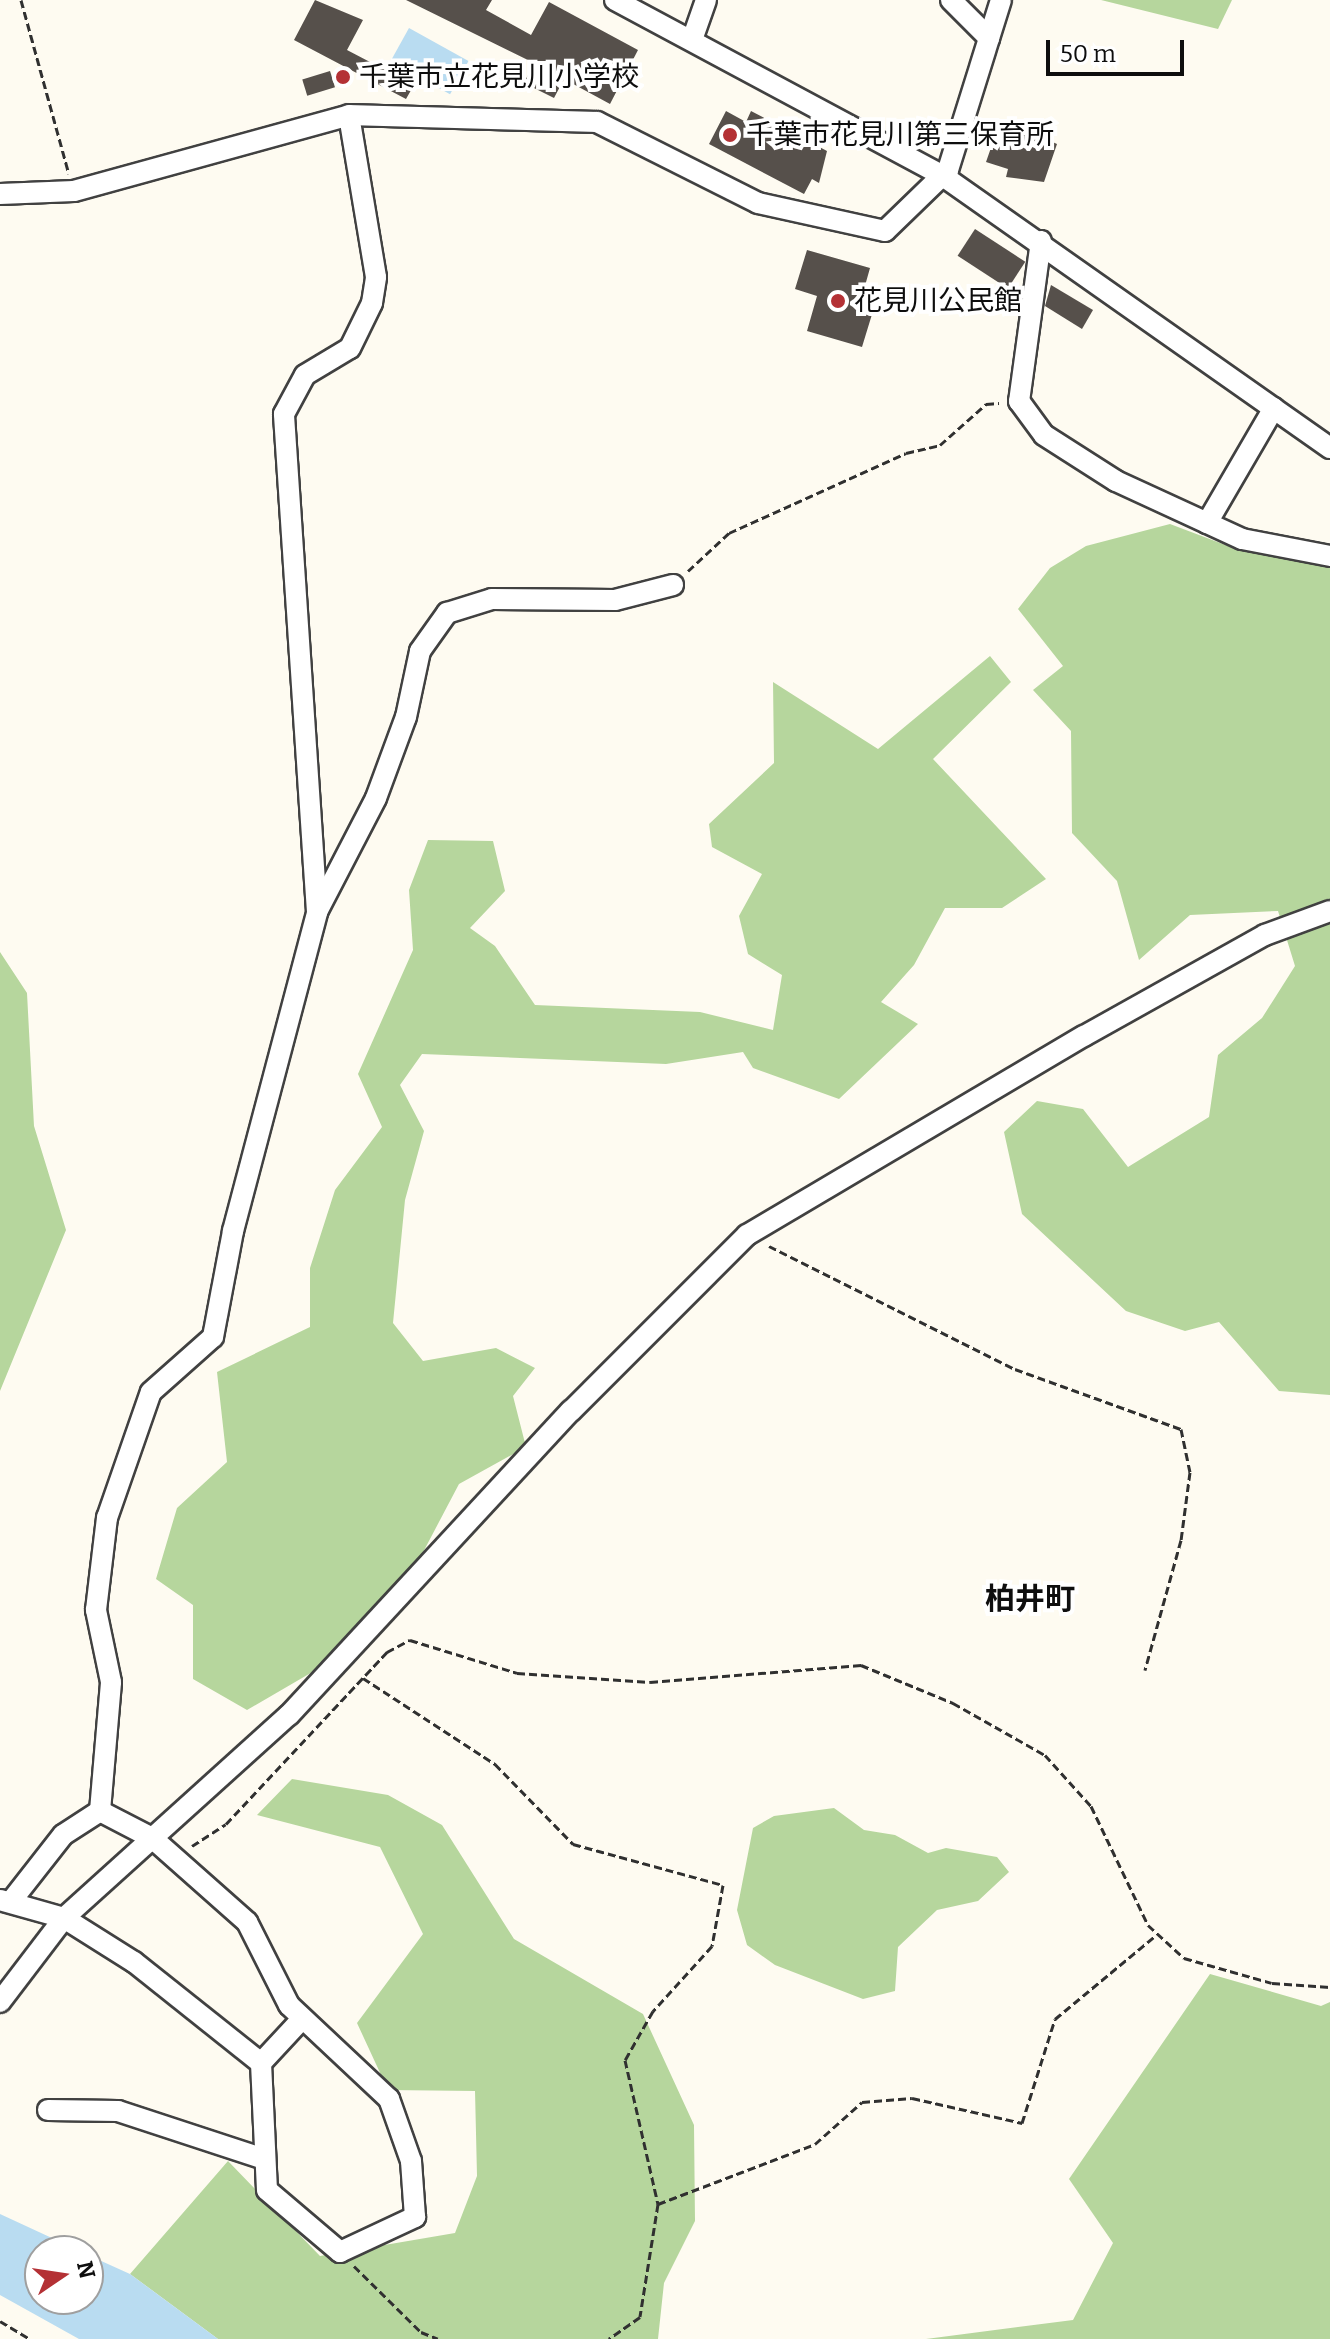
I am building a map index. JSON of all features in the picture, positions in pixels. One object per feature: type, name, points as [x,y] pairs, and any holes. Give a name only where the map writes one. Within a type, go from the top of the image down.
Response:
[{"type":"street","points":[[692,40],[706,0]]},
{"type":"street","points":[[951,0],[989,38]]},
{"type":"street","points":[[0,194],[74,191],[311,120],[349,115],[597,122],[758,203],[885,231],[943,176],[1001,0]]},
{"type":"street","points":[[619,1],[943,176],[1041,241],[1330,448]]},
{"type":"street","points":[[317,912],[284,414],[305,375],[350,348],[372,303],[376,277],[349,115]]},
{"type":"street","points":[[1041,241],[1019,401],[1044,435],[1116,481],[1242,539],[1330,556]]},
{"type":"street","points":[[1207,523],[1274,408]]},
{"type":"street","points":[[100,1811],[111,1682],[96,1610],[107,1518],[151,1392],[213,1337],[233,1231],[317,912],[376,798],[406,717],[420,651],[447,613],[492,599],[615,600],[673,585]]},
{"type":"street","points":[[0,2002],[64,1918],[289,1715],[571,1411],[747,1235],[1098,1028],[1265,935],[1330,911]]},
{"type":"street","points":[[100,1811],[152,1838],[247,1922],[301,2020],[375,2087],[400,2116],[415,2217],[340,2252],[267,2190],[261,2063],[301,2020]]},
{"type":"street","points":[[100,1811],[63,1835],[6,1900],[64,1918],[134,1962],[261,2063]]},
{"type":"street","points":[[48,2110],[118,2111],[264,2159]]},
{"type":"path","points":[[21,0],[74,191]]},
{"type":"path","points":[[673,585],[729,533],[906,453],[940,445],[986,404],[1019,401]]},
{"type":"path","points":[[747,1235],[1015,1369],[1181,1429],[1190,1472],[1181,1540],[1145,1670]]},
{"type":"path","points":[[175,1856],[226,1824],[363,1678],[410,1640],[517,1673],[650,1682],[861,1665],[953,1703],[1045,1755],[1091,1806],[1156,1935],[1204,1967],[1330,1987]]},
{"type":"path","points":[[363,1678],[495,1764],[573,1844],[723,1885],[712,1946],[653,2011],[625,2060],[658,2204],[640,2317],[609,2339]]},
{"type":"path","points":[[658,2204],[815,2144],[862,2102],[912,2098],[1022,2123],[1055,2019],[1156,1935]]},
{"type":"path","points":[[340,2252],[421,2332],[438,2339]]},
{"type":"path","points":[[0,2321],[30,2339]]},
{"type":"green space","points":[[1101,0],[1232,0],[1218,29]]},
{"type":"green space","points":[[1170,524],[1236,549],[1330,566],[1330,1395],[1279,1391],[1219,1322],[1185,1331],[1126,1311],[1022,1214],[1004,1132],[1037,1101],[1083,1109],[1128,1167],[1209,1117],[1218,1055],[1262,1018],[1295,966],[1278,911],[1190,915],[1139,960],[1117,881],[1072,833],[1071,731],[1033,690],[1063,666],[1018,609],[1050,568],[1086,546]]},
{"type":"green space","points":[[990,656],[1011,682],[933,759],[1046,879],[1002,908],[945,908],[914,965],[881,1002],[918,1024],[839,1099],[753,1068],[743,1052],[666,1064],[422,1054],[400,1085],[424,1131],[405,1200],[393,1323],[423,1361],[496,1348],[535,1368],[513,1396],[526,1447],[459,1484],[381,1632],[247,1710],[193,1679],[193,1605],[156,1579],[177,1508],[227,1462],[217,1372],[310,1327],[310,1268],[335,1190],[382,1127],[358,1074],[413,950],[409,890],[428,840],[493,841],[505,891],[470,928],[495,946],[535,1005],[700,1012],[773,1030],[782,975],[748,954],[739,916],[762,874],[712,847],[709,824],[774,763],[773,682],[878,749]]},
{"type":"green space","points":[[0,952],[27,993],[34,1126],[66,1230],[0,1391]]},
{"type":"green space","points":[[292,1779],[388,1795],[442,1825],[514,1939],[643,2014],[694,2125],[695,2221],[664,2283],[658,2339],[218,2339],[130,2274],[228,2161],[320,2256],[455,2233],[477,2176],[475,2091],[388,2090],[357,2023],[423,1934],[380,1847],[257,1815]]},
{"type":"green space","points":[[834,1808],[864,1830],[895,1835],[928,1853],[946,1848],[997,1857],[1009,1872],[978,1901],[937,1910],[898,1947],[895,1991],[863,1999],[775,1965],[747,1945],[737,1910],[753,1828],[774,1816]]},
{"type":"green space","points":[[1210,1974],[1321,2006],[1330,2002],[1330,2339],[926,2339],[1073,2320],[1113,2243],[1069,2179]]},
{"type":"water","points":[[409,28],[468,61],[450,94],[391,61]]},
{"type":"water","points":[[0,2214],[45,2235],[24,2235],[24,2308],[0,2295]]},
{"type":"water","points":[[104,2262],[130,2274],[218,2339],[79,2339],[36,2315],[104,2315]]},
{"type":"building","points":[[315,0],[363,20],[347,50],[414,85],[406,99],[294,40]]},
{"type":"building","points":[[406,0],[492,0],[486,10],[531,35],[549,2],[638,50],[610,104],[564,79],[554,98],[524,83],[534,63]]},
{"type":"building","points":[[330,71],[335,87],[307,96],[302,79]]},
{"type":"building","points":[[726,111],[746,122],[751,111],[827,151],[819,183],[812,179],[804,194],[709,144]]},
{"type":"building","points":[[1001,119],[1057,144],[1044,182],[1006,177],[1008,169],[986,162]]},
{"type":"building","points":[[975,229],[1025,262],[1008,289],[958,256]]},
{"type":"building","name":"花見川公民館","points":[[807,250],[870,268],[859,307],[873,311],[862,347],[807,331],[817,296],[795,289]]},
{"type":"building","points":[[1051,285],[1093,310],[1082,329],[1045,306]]},
{"type":"place","name":"千葉市立花見川小学校","points":[[343,77]]},
{"type":"place","name":"千葉市花見川第三保育所","points":[[730,135]]},
{"type":"place","name":"花見川公民館","points":[[838,301]]},
{"type":"district","name":"柏井町","points":[[1030,1599]]}]
